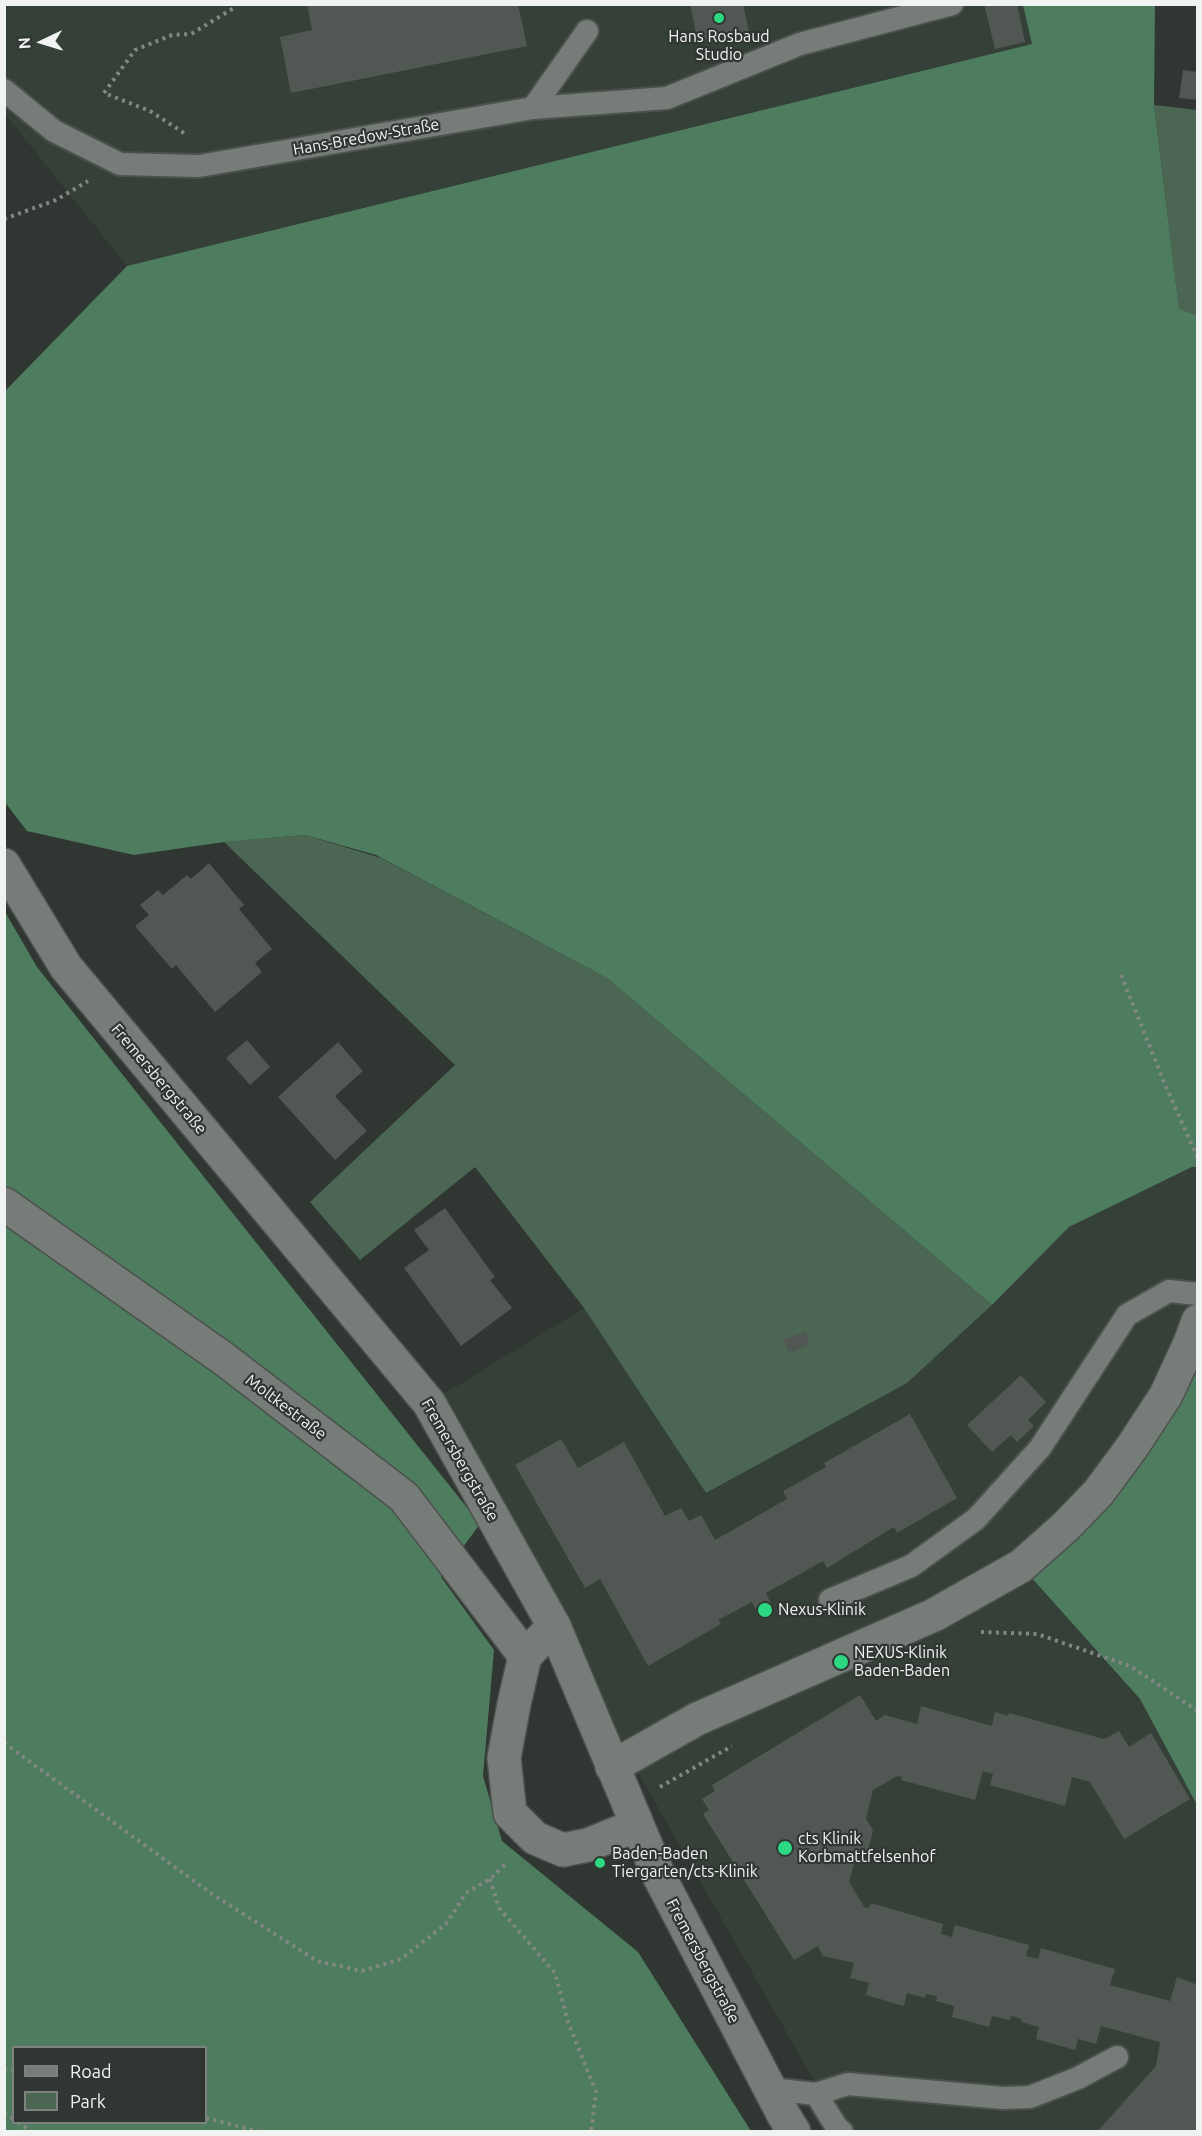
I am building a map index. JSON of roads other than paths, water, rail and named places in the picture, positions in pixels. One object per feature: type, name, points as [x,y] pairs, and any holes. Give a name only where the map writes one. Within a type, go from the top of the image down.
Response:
[{"type":"street","name":"Fremersbergstraße","points":[[4,865],[66,967],[429,1403],[554,1626],[662,1882],[794,2132]]},
{"type":"street","name":"Moltkestraße","points":[[4,1204],[224,1359],[404,1497],[525,1656]]},
{"type":"street","points":[[612,1767],[697,1719],[934,1615],[1021,1566],[1089,1502],[1132,1447],[1166,1395],[1190,1343],[1197,1321]]},
{"type":"street","points":[[554,1626],[525,1656],[504,1758],[510,1813],[535,1838],[563,1850],[588,1845],[637,1825]]},
{"type":"lane","name":"Hans-Bredow-Straße","points":[[4,90],[54,131],[120,164],[199,166],[533,108],[667,98],[800,44],[952,4]]},
{"type":"lane","points":[[533,108],[587,31]]},
{"type":"lane","points":[[830,1600],[911,1566],[976,1519],[1040,1448],[1127,1315],[1169,1291],[1197,1294]]},
{"type":"lane","points":[[770,2089],[816,2094],[848,2084],[1003,2098],[1030,2097],[1078,2078],[1117,2057]]},
{"type":"lane","points":[[816,2094],[842,2132]]},
{"type":"place","name":"Hans Rosbaud Studio","points":[[719,18]]},
{"type":"place","name":"Nexus-Klinik","points":[[765,1610]]},
{"type":"place","name":"NEXUS-Klinik Baden-Baden","points":[[841,1662]]},
{"type":"place","name":"cts Klinik Korbmattfelsenhof","points":[[785,1848]]},
{"type":"place","name":"Baden-Baden Tiergarten/cts-Klinik","points":[[600,1863]]}]
